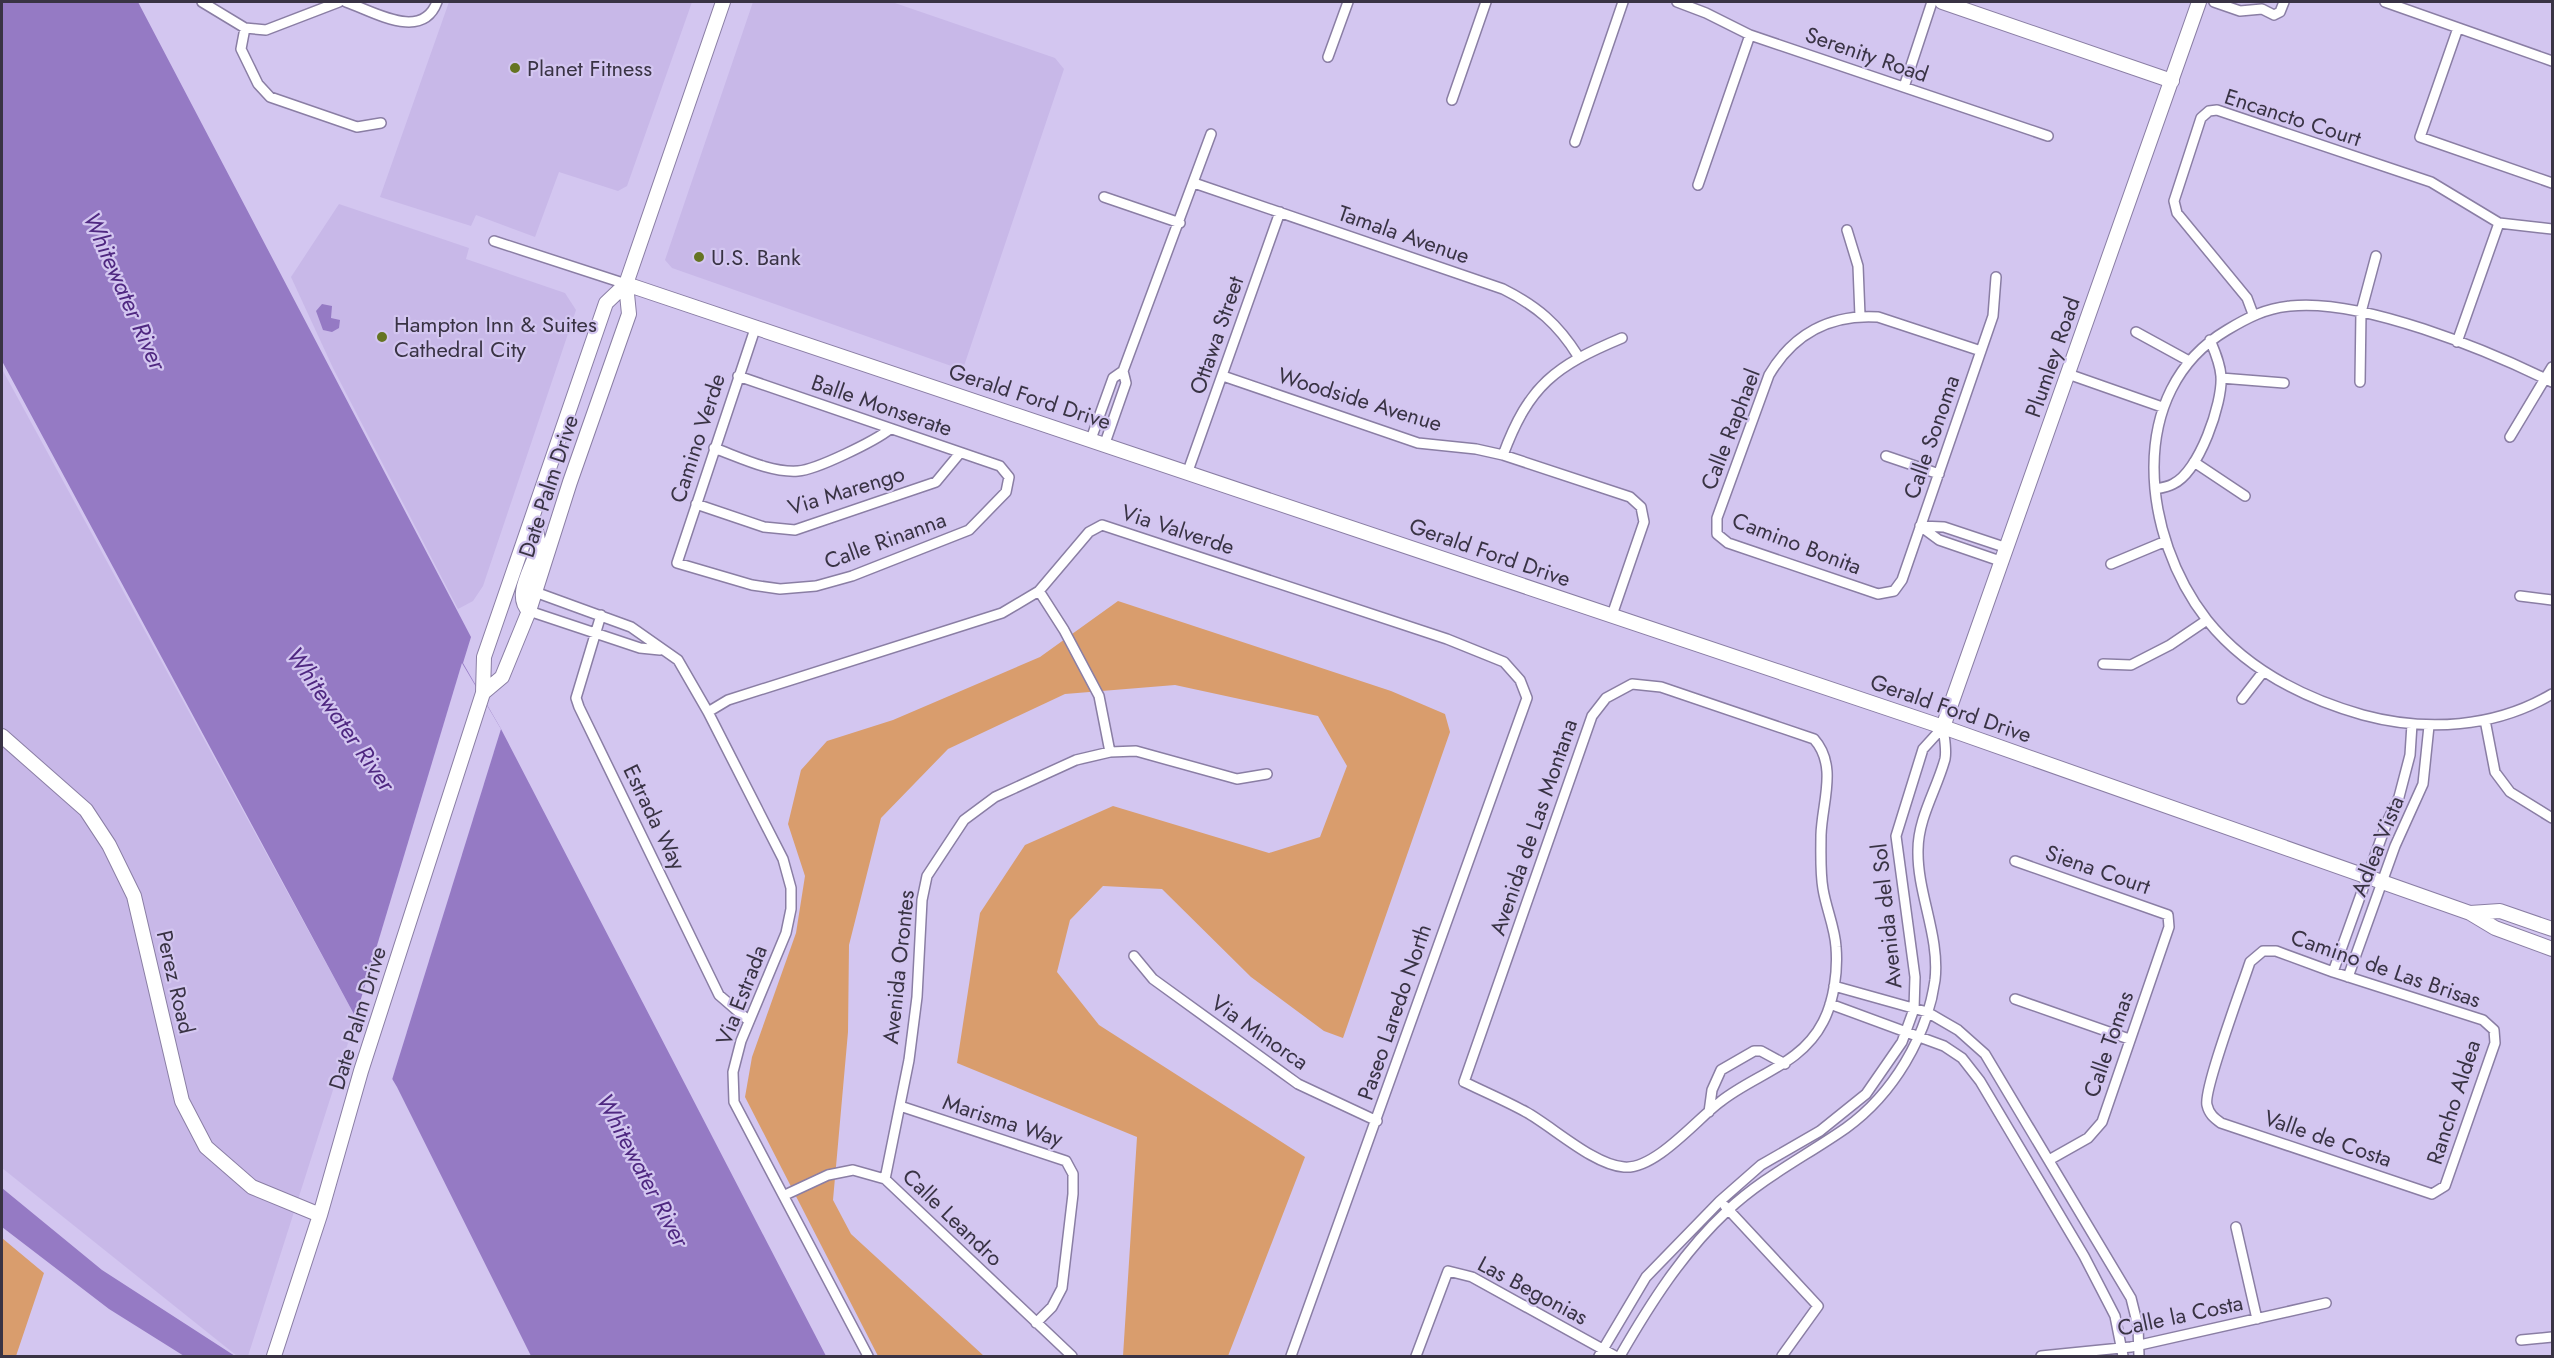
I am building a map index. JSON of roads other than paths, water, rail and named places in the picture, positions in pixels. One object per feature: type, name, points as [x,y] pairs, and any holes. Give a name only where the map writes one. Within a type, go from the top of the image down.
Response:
[{"type":"main road","name":"Date Palm Drive","points":[[483,693],[502,677],[529,611],[570,482],[629,314],[626,284],[723,2]]},
{"type":"main road","points":[[1942,2],[2172,81]]},
{"type":"main road","name":"Plumley Road","points":[[1943,727],[2199,2]]},
{"type":"main road","name":"Date Palm Drive","points":[[274,1356],[320,1215],[361,1071],[483,693],[484,657],[606,303],[626,284]]},
{"type":"main road","name":"Gerald Ford Drive","points":[[626,284],[1091,438],[1943,727],[2469,913],[2495,928],[2553,949]]},
{"type":"main road","points":[[529,611],[523,606],[522,595],[538,546],[532,518]]},
{"type":"main road","name":"Perez Road","points":[[2,736],[86,810],[109,845],[134,896],[182,1101],[206,1147],[252,1187],[320,1215]]},
{"type":"main road","name":"Gerald Ford Drive","points":[[2469,913],[2500,911],[2553,929]]},
{"type":"street","points":[[202,2],[245,28],[266,30],[339,2]]},
{"type":"street","points":[[346,2],[408,24],[423,20],[437,2]]},
{"type":"street","points":[[1328,57],[1348,2]]},
{"type":"street","points":[[1452,100],[1486,2]]},
{"type":"street","points":[[1575,142],[1623,2]]},
{"type":"street","name":"Serenity Road","points":[[1677,2],[1706,13],[1750,35],[2048,136]]},
{"type":"street","points":[[1904,87],[1932,2]]},
{"type":"street","points":[[2214,2],[2240,11],[2265,5],[2274,15],[2280,12],[2283,2]]},
{"type":"street","points":[[2385,2],[2553,61]]},
{"type":"street","points":[[245,28],[241,49],[258,84],[270,97],[357,127],[381,123]]},
{"type":"street","points":[[2458,28],[2420,136],[2553,183]]},
{"type":"street","points":[[1698,185],[1750,35]]},
{"type":"street","name":"Encancto Court","points":[[2253,314],[2247,298],[2177,213],[2174,201],[2201,118],[2209,111],[2217,110],[2431,183],[2499,223],[2553,229]]},
{"type":"street","points":[[1091,438],[1113,378],[1123,371],[1211,134]]},
{"type":"street","name":"Tamala Avenue","points":[[1194,183],[1503,289],[1528,301],[1549,316],[1564,333],[1578,356]]},
{"type":"street","points":[[1104,197],[1179,223]]},
{"type":"street","name":"Ottawa Street","points":[[1188,471],[1280,212]]},
{"type":"street","points":[[2457,342],[2499,223]]},
{"type":"street","points":[[1847,230],[1858,266],[1860,316]]},
{"type":"street","name":"Gerald Ford Drive","points":[[494,241],[626,284]]},
{"type":"street","points":[[2360,382],[2361,312],[2376,256]]},
{"type":"street","name":"Calle Sonoma","points":[[1878,594],[1894,591],[1902,580],[1993,316],[1996,277]]},
{"type":"street","points":[[2550,380],[2457,342],[2361,312],[2336,306],[2309,305],[2271,309],[2253,314],[2210,340],[2189,361],[2173,384],[2162,407],[2155,442],[2155,489],[2166,541],[2188,590],[2207,620],[2242,656],[2263,672],[2316,700],[2383,720],[2429,726],[2485,720],[2553,694]]},
{"type":"street","name":"Calle Raphael","points":[[1718,518],[1769,375],[1780,357],[1812,330],[1834,320],[1860,316],[1897,322],[1981,351]]},
{"type":"street","name":"Camino Verde","points":[[676,563],[756,326]]},
{"type":"street","points":[[2136,332],[2189,361]]},
{"type":"street","points":[[1503,454],[1513,427],[1527,402],[1549,379],[1578,356],[1622,338]]},
{"type":"street","points":[[2155,489],[2174,484],[2194,462],[2213,421],[2221,378],[2219,363],[2210,340]]},
{"type":"street","points":[[2510,437],[2550,380],[2553,367]]},
{"type":"street","points":[[1105,443],[1127,381],[1123,371]]},
{"type":"street","points":[[2068,375],[2162,407]]},
{"type":"street","name":"Balle Monserate","points":[[738,376],[1000,466],[1009,477]]},
{"type":"street","name":"Woodside Avenue","points":[[1223,376],[1418,443],[1503,454],[1630,497],[1641,507],[1644,522],[1612,615]]},
{"type":"street","points":[[2221,378],[2284,383]]},
{"type":"street","points":[[1109,388],[1123,393]]},
{"type":"street","points":[[714,448],[772,468],[799,471],[874,442],[890,429]]},
{"type":"street","name":"Via Marengo","points":[[696,504],[764,527],[795,530],[936,482],[960,453]]},
{"type":"street","points":[[1886,456],[1939,474]]},
{"type":"street","points":[[2194,462],[2245,496]]},
{"type":"street","name":"Calle Rinanna","points":[[676,563],[752,585],[780,589],[816,586],[852,576],[969,530],[1006,492],[1009,477]]},
{"type":"street","name":"Camino Bonita","points":[[1718,518],[1717,534],[1728,543],[1878,594]]},
{"type":"street","name":"Via Valverde","points":[[708,712],[739,696],[1002,613],[1039,591],[1089,532],[1102,525],[1447,639],[1504,662],[1520,680]]},
{"type":"street","points":[[1920,526],[1944,527],[2007,548]]},
{"type":"street","points":[[1920,526],[1939,540],[2003,562]]},
{"type":"street","points":[[2111,564],[2166,541]]},
{"type":"street","points":[[1039,591],[1064,630],[1099,696],[1110,752]]},
{"type":"street","name":"Via Estrada","points":[[535,592],[631,627],[678,660],[708,712],[783,860],[791,888],[791,909],[786,933],[749,1021],[733,1072],[734,1102],[868,1356]]},
{"type":"street","points":[[2520,596],[2553,600]]},
{"type":"street","points":[[529,611],[640,648],[663,650]]},
{"type":"street","name":"Estrada Way","points":[[601,615],[576,698],[579,707],[719,995],[749,1021]]},
{"type":"street","points":[[2103,664],[2131,664],[2170,645],[2207,620]]},
{"type":"street","points":[[2242,699],[2263,672]]},
{"type":"street","name":"Paseo Laredo North","points":[[1291,1356],[1527,698],[1520,680]]},
{"type":"street","name":"Avenida de Las Montana","points":[[1632,684],[1661,687],[1814,739],[1825,751],[1828,775],[1821,834],[1822,887],[1836,947],[1834,986],[1830,1004],[1823,1023],[1807,1046],[1785,1064],[1721,1101],[1648,1161],[1625,1168],[1604,1161],[1525,1112],[1464,1082],[1592,716],[1606,698],[1632,684]]},
{"type":"street","points":[[2485,720],[2495,772],[2510,792],[2553,818]]},
{"type":"street","name":"Adlea Vista","points":[[2333,972],[2405,778],[2412,724]]},
{"type":"street","name":"Adlea Vista","points":[[2349,977],[2382,884],[2423,784],[2429,726]]},
{"type":"street","name":"Avenida del Sol","points":[[1601,1353],[1646,1277],[1720,1201],[1761,1165],[1820,1131],[1866,1094],[1907,1032],[1914,1009],[1915,976],[1911,930],[1896,836],[1923,749],[1943,727]]},
{"type":"street","name":"Avenida del Sol","points":[[1620,1356],[1663,1286],[1728,1209],[1762,1181],[1863,1114],[1894,1078],[1921,1037],[1935,979],[1930,922],[1918,848],[1924,814],[1946,756],[1943,727]]},
{"type":"street","name":"Avenida Orontes","points":[[885,1179],[900,1106],[916,997],[922,900],[927,876],[964,820],[995,796],[1076,760],[1110,752],[1136,751],[1238,779],[1267,774]]},
{"type":"street","name":"Siena Court","points":[[2015,861],[2168,915]]},
{"type":"street","name":"Calle Tomas","points":[[2049,1160],[2088,1138],[2102,1122],[2169,927],[2168,915]]},
{"type":"street","name":"Camino de Las Brisas","points":[[2206,1103],[2250,962],[2262,951],[2276,951],[2333,972],[2482,1020],[2494,1030]]},
{"type":"street","name":"Via Minorca","points":[[1134,957],[1153,979],[1298,1084],[1377,1121]]},
{"type":"street","name":"Avenida del Sol","points":[[1834,986],[1927,1012],[1958,1030],[1985,1054],[2131,1298],[2140,1345],[2139,1356]]},
{"type":"street","points":[[2015,999],[2129,1039]]},
{"type":"street","name":"Avenida del Sol","points":[[1830,1004],[1944,1046],[1962,1058],[1980,1081],[2085,1256],[2115,1316],[2122,1352]]},
{"type":"street","name":"Rancho Aldea","points":[[2445,1186],[2495,1043],[2494,1030]]},
{"type":"street","points":[[1709,1112],[1712,1090],[1720,1070],[1754,1051],[1761,1051],[1785,1064]]},
{"type":"street","name":"Valle de Costa","points":[[2206,1103],[2211,1116],[2221,1123],[2432,1194],[2445,1186]]},
{"type":"street","name":"Marisma Way","points":[[900,1106],[1066,1161],[1072,1174],[1073,1194],[1062,1288],[1052,1307],[1036,1323]]},
{"type":"street","name":"Calle Leandro","points":[[785,1195],[828,1175],[853,1170],[885,1179],[1072,1356]]},
{"type":"street","points":[[1720,1201],[1818,1306],[1782,1356]]},
{"type":"street","points":[[2236,1227],[2257,1318]]},
{"type":"street","name":"Las Begonias","points":[[1416,1356],[1448,1271],[1472,1277],[1601,1353],[1615,1356]]},
{"type":"street","name":"Calle la Costa","points":[[2041,1356],[2122,1352],[2140,1345],[2326,1303]]},
{"type":"street","points":[[2521,1340],[2553,1337]]},
{"type":"water","name":"Whitewater River","points":[[2,2],[138,2],[471,637],[463,663],[501,729],[826,1356],[531,1356],[397,1087],[356,1018],[2,361]]},
{"type":"water","points":[[322,304],[332,306],[331,318],[340,320],[339,328],[332,332],[323,330],[316,311]]},
{"type":"water","points":[[2,1188],[102,1270],[235,1356],[184,1356],[109,1309],[2,1227]]},
{"type":"place","name":"Planet Fitness","points":[[515,68]]},
{"type":"place","name":"U.S. Bank","points":[[699,257]]},
{"type":"place","name":"Hampton Inn & Suites Cathedral City","points":[[382,337]]}]
